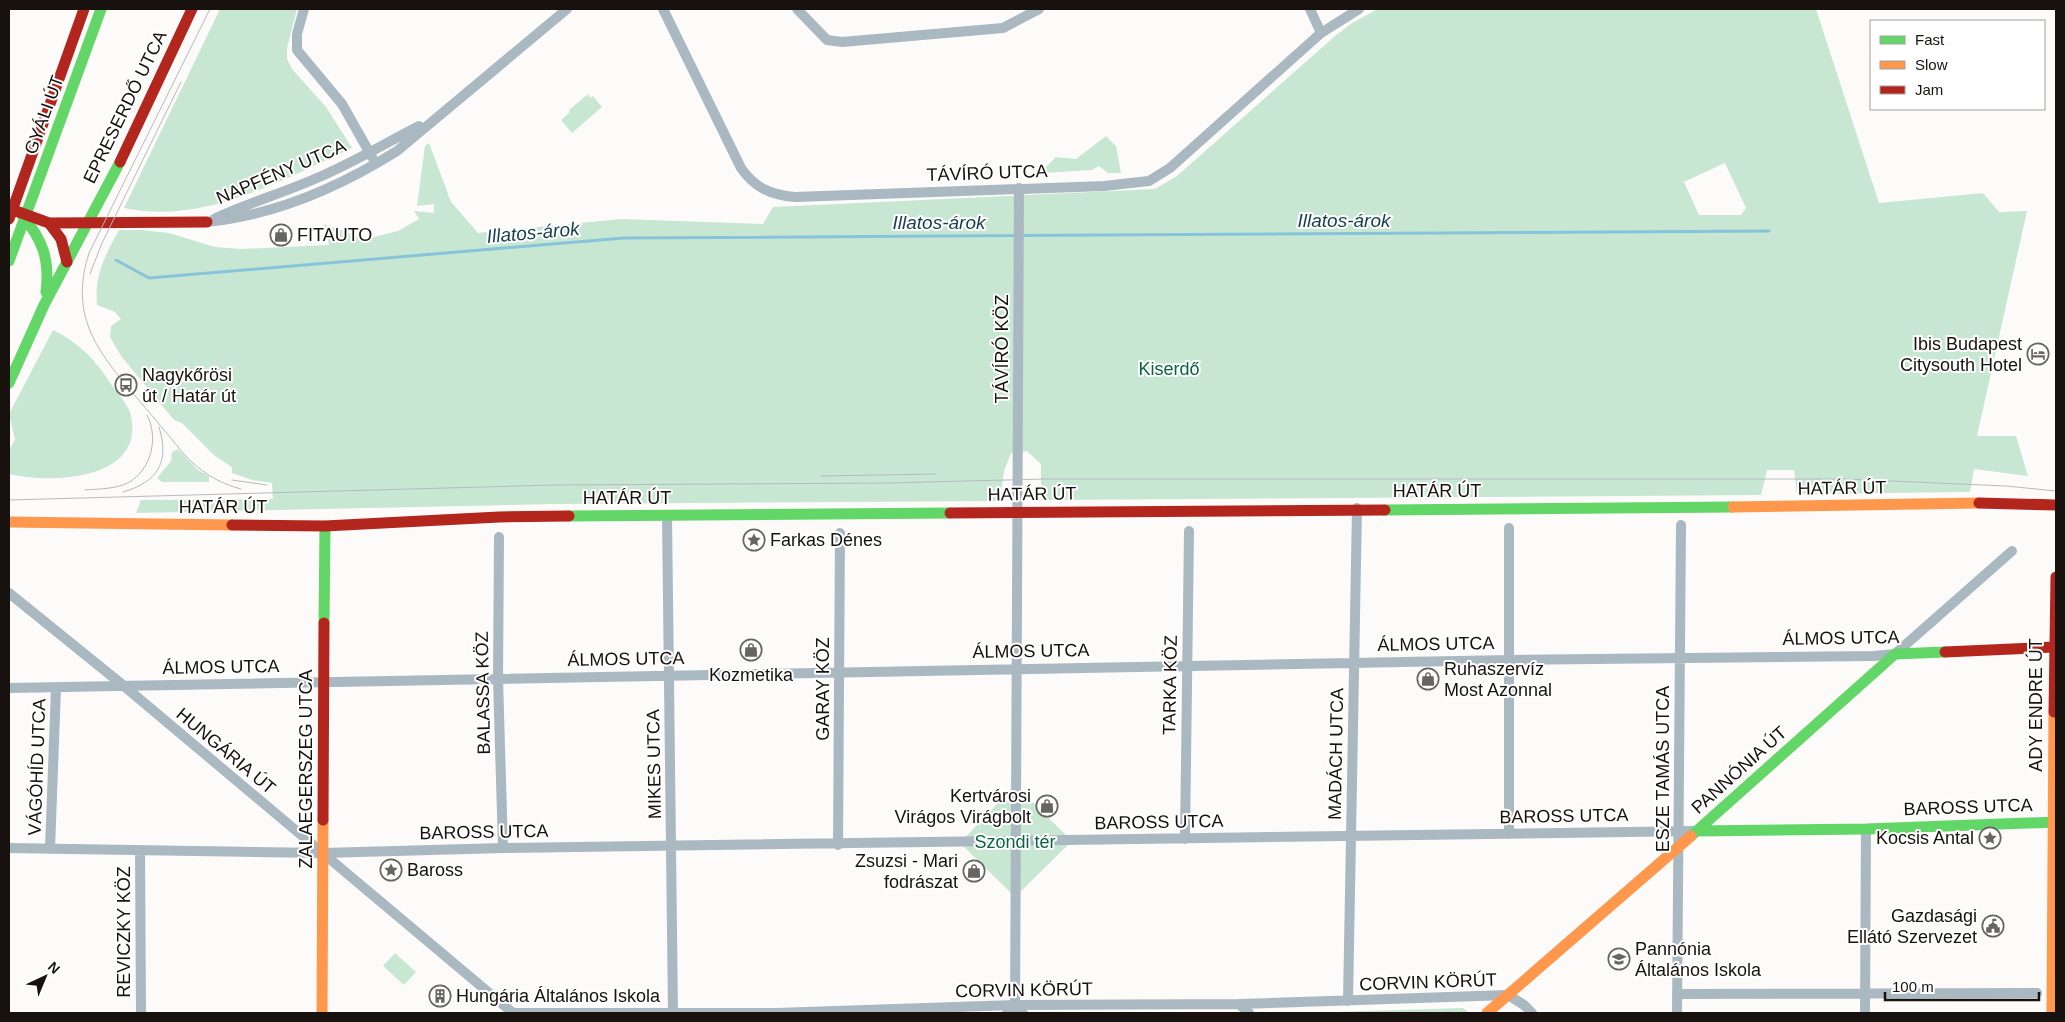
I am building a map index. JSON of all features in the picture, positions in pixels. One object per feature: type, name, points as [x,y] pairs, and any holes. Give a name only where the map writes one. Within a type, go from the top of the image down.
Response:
[{"type":"street","name":"GYÁLI ÚT","points":[[12,213],[84,9]]},
{"type":"street","name":"GYÁLI ÚT","points":[[9,261],[100,9]]},
{"type":"street","points":[[86,50],[113,9]]},
{"type":"street","name":"EPRESERDŐ UTCA","points":[[44,306],[138,124],[192,9]]},
{"type":"street","name":"NAPFÉNY UTCA","points":[[304,9],[297,34],[297,50],[342,104],[376,164]]},
{"type":"street","name":"NAPFÉNY UTCA","points":[[206,222],[255,215],[285,206],[326,191],[376,164],[397,151],[567,9]]},
{"type":"street","name":"TÁVÍRÓ UTCA","points":[[663,9],[736,159],[750,181],[767,192],[795,197],[1135,184],[1159,176],[1321,33],[1359,9]]},
{"type":"street","points":[[797,9],[827,40],[842,42],[1003,28],[1029,16],[1039,9]]},
{"type":"street","points":[[1310,9],[1321,33]]},
{"type":"street","name":"NAPFÉNY UTCA","points":[[206,222],[252,201],[280,193],[319,177],[432,120]]},
{"type":"street","name":"TÁVÍRÓ KÖZ","points":[[1015,842],[1019,188]]},
{"type":"street","points":[[12,213],[48,223],[88,221],[206,222]]},
{"type":"street","points":[[9,383],[44,306],[50,271],[48,255],[38,235],[12,213]]},
{"type":"street","points":[[48,223],[61,238],[67,262]]},
{"type":"street","name":"HATÁR ÚT","points":[[9,522],[325,526],[499,517],[1356,508],[1776,507],[1986,503],[2056,505]]},
{"type":"street","name":"MADÁCH UTCA","points":[[1348,1001],[1356,508]]},
{"type":"street","name":"MIKES UTCA","points":[[667,516],[673,1013]]},
{"type":"street","name":"ESZE TAMÁS UTCA","points":[[1677,1013],[1680,846],[1681,525]]},
{"type":"street","name":"ZALAEGERSZEG UTCA","points":[[322,1013],[325,526]]},
{"type":"street","points":[[1509,528],[1509,834]]},
{"type":"street","name":"TARKA KÖZ","points":[[1185,839],[1188,531]]},
{"type":"street","name":"GARAY KÖZ","points":[[838,845],[840,533]]},
{"type":"street","name":"BALASSA KÖZ","points":[[499,537],[498,679],[503,848]]},
{"type":"street","name":"PANNÓNIA ÚT","points":[[1487,1013],[1697,832],[2012,551]]},
{"type":"street","name":"ADY ENDRE ÚT","points":[[2052,1013],[2055,992],[2054,647],[2056,577]]},
{"type":"street","name":"HUNGÁRIA ÚT","points":[[9,593],[124,686],[511,1013]]},
{"type":"street","name":"ÁLMOS UTCA","points":[[9,688],[1895,654],[2054,647]]},
{"type":"street","name":"VÁGÓHÍD UTCA","points":[[50,848],[56,688]]},
{"type":"street","name":"BAROSS UTCA","points":[[9,848],[322,853],[503,848],[671,848],[1866,829],[2055,822]]},
{"type":"street","points":[[1865,1013],[1866,829]]},
{"type":"street","points":[[1015,842],[1015,1009]]},
{"type":"street","name":"REVICZKY KÖZ","points":[[140,850],[141,1013]]},
{"type":"street","points":[[1678,994],[2037,994]]},
{"type":"street","name":"CORVIN KÖRÚT","points":[[511,1013],[776,1013],[1015,1009],[1508,995],[1524,1005],[1532,1013]]},
{"type":"street","points":[[1239,1004],[1249,1013]]},
{"type":"street","points":[[1007,1013],[1015,1009]]},
{"type":"street","points":[[1015,1009],[1023,1013]]},
{"type":"green space","points":[[220,9],[297,9],[287,48],[287,59],[292,69],[326,107],[352,148],[270,186],[213,205],[184,210],[154,212],[124,208]]},
{"type":"green space","name":"Kiserdő","points":[[1378,9],[1816,9],[1879,203],[1983,193],[1999,212],[2027,211],[1977,436],[2016,436],[2028,476],[1974,469],[1970,492],[1797,494],[1794,470],[1767,470],[1761,495],[1041,500],[1041,464],[1027,451],[1011,453],[1004,471],[1000,501],[553,504],[136,513],[141,500],[273,499],[272,483],[252,480],[232,473],[232,467],[215,456],[182,423],[174,420],[121,356],[110,337],[111,326],[121,319],[115,312],[97,305],[97,285],[105,257],[119,230],[169,233],[215,247],[241,249],[329,245],[324,224],[366,239],[398,231],[419,219],[414,211],[434,213],[434,204],[417,206],[425,146],[429,143],[451,202],[478,233],[621,219],[763,224],[773,207],[1155,189],[1177,176],[1352,23]],"holes":[[[1725,163],[1746,208],[1741,215],[1699,215],[1684,182]]]},
{"type":"green space","points":[[588,94],[590,98],[593,96],[602,107],[572,133],[561,120],[570,112],[569,110]]},
{"type":"green space","points":[[1106,136],[1116,146],[1121,173],[1108,173],[1099,166],[1092,170],[1043,173],[1056,157],[1076,159]]},
{"type":"green space","points":[[53,330],[78,346],[105,375],[130,412],[131,438],[124,454],[109,466],[91,473],[47,478],[9,474],[9,451],[15,439],[9,414]]},
{"type":"green space","points":[[178,449],[198,470],[209,476],[209,482],[162,482],[157,478],[171,461],[172,452]]},
{"type":"green space","name":"Szondi tér","points":[[1015,785],[1072,841],[1015,897],[960,843]]},
{"type":"green space","points":[[395,953],[416,972],[404,985],[383,966]]},
{"type":"green space","points":[[1463,1008],[1469,1013],[1302,1013]]},
{"type":"waterway","name":"Illatos-árok","points":[[116,260],[149,278],[624,238],[1769,231]]},
{"type":"tram line","points":[[210,9],[89,253],[82,294],[84,311],[96,344],[118,375],[189,459],[202,471],[217,480],[241,489]]},
{"type":"tram line","points":[[90,274],[102,243],[181,82]]},
{"type":"tram line","points":[[85,490],[123,485],[140,473],[146,465],[152,445],[153,435],[147,415]]},
{"type":"tram line","points":[[123,492],[145,483],[158,469],[163,451],[159,427]]},
{"type":"tram line","points":[[821,476],[936,474]]},
{"type":"tram line","points":[[9,500],[556,485],[889,483],[1045,479],[1845,479],[2006,486],[2056,491]]},
{"type":"tram line","points":[[232,480],[267,485]]},
{"type":"traffic: fast","points":[[9,261],[101,9]]},
{"type":"traffic: fast","points":[[9,383],[44,305],[120,162]]},
{"type":"traffic: fast","points":[[22,215],[40,242],[46,260],[46,292]]},
{"type":"traffic: fast","points":[[1385,510],[1733,507]]},
{"type":"traffic: fast","points":[[569,516],[950,513]]},
{"type":"traffic: fast","points":[[324,623],[325,526]]},
{"type":"traffic: fast","points":[[1691,836],[1895,654],[1945,652]]},
{"type":"traffic: fast","points":[[1697,831],[1866,829],[2056,822]]},
{"type":"traffic: slow","points":[[1733,507],[1979,503]]},
{"type":"traffic: slow","points":[[9,522],[232,525]]},
{"type":"traffic: slow","points":[[2052,1013],[2054,712]]},
{"type":"traffic: slow","points":[[322,1013],[323,820]]},
{"type":"traffic: slow","points":[[1487,1013],[1691,836]]},
{"type":"traffic: jam","points":[[9,219],[84,9]]},
{"type":"traffic: jam","points":[[120,162],[192,9]]},
{"type":"traffic: jam","points":[[16,211],[49,223],[207,222]]},
{"type":"traffic: jam","points":[[49,223],[61,239],[67,262]]},
{"type":"traffic: jam","points":[[1979,503],[2056,505]]},
{"type":"traffic: jam","points":[[950,513],[1385,510]]},
{"type":"traffic: jam","points":[[232,525],[325,526],[499,517],[569,516]]},
{"type":"traffic: jam","points":[[2054,712],[2056,577]]},
{"type":"traffic: jam","points":[[323,820],[324,623]]},
{"type":"traffic: jam","points":[[1945,652],[2054,647]]},
{"type":"place","name":"FITAUTO","points":[[281,235]]},
{"type":"place","name":"Ibis Budapest Citysouth Hotel","points":[[2038,354]]},
{"type":"place","name":"Nagykőrösi út / Határ út","points":[[126,385]]},
{"type":"place","name":"Farkas Dénes","points":[[754,540]]},
{"type":"place","name":"Kozmetika","points":[[751,650]]},
{"type":"place","name":"Ruhaszervíz Most Azonnal","points":[[1428,679]]},
{"type":"place","name":"Kertvárosi Virágos Virágbolt","points":[[1047,806]]},
{"type":"place","name":"Kocsis Antal","points":[[1990,838]]},
{"type":"place","name":"Baross","points":[[391,870]]},
{"type":"place","name":"Zsuzsi - Mari fodrászat","points":[[974,871]]},
{"type":"place","name":"Gazdasági Ellátó Szervezet","points":[[1993,926]]},
{"type":"place","name":"Pannónia Általános Iskola","points":[[1619,959]]},
{"type":"place","name":"Hungária Általános Iskola","points":[[440,996]]}]
